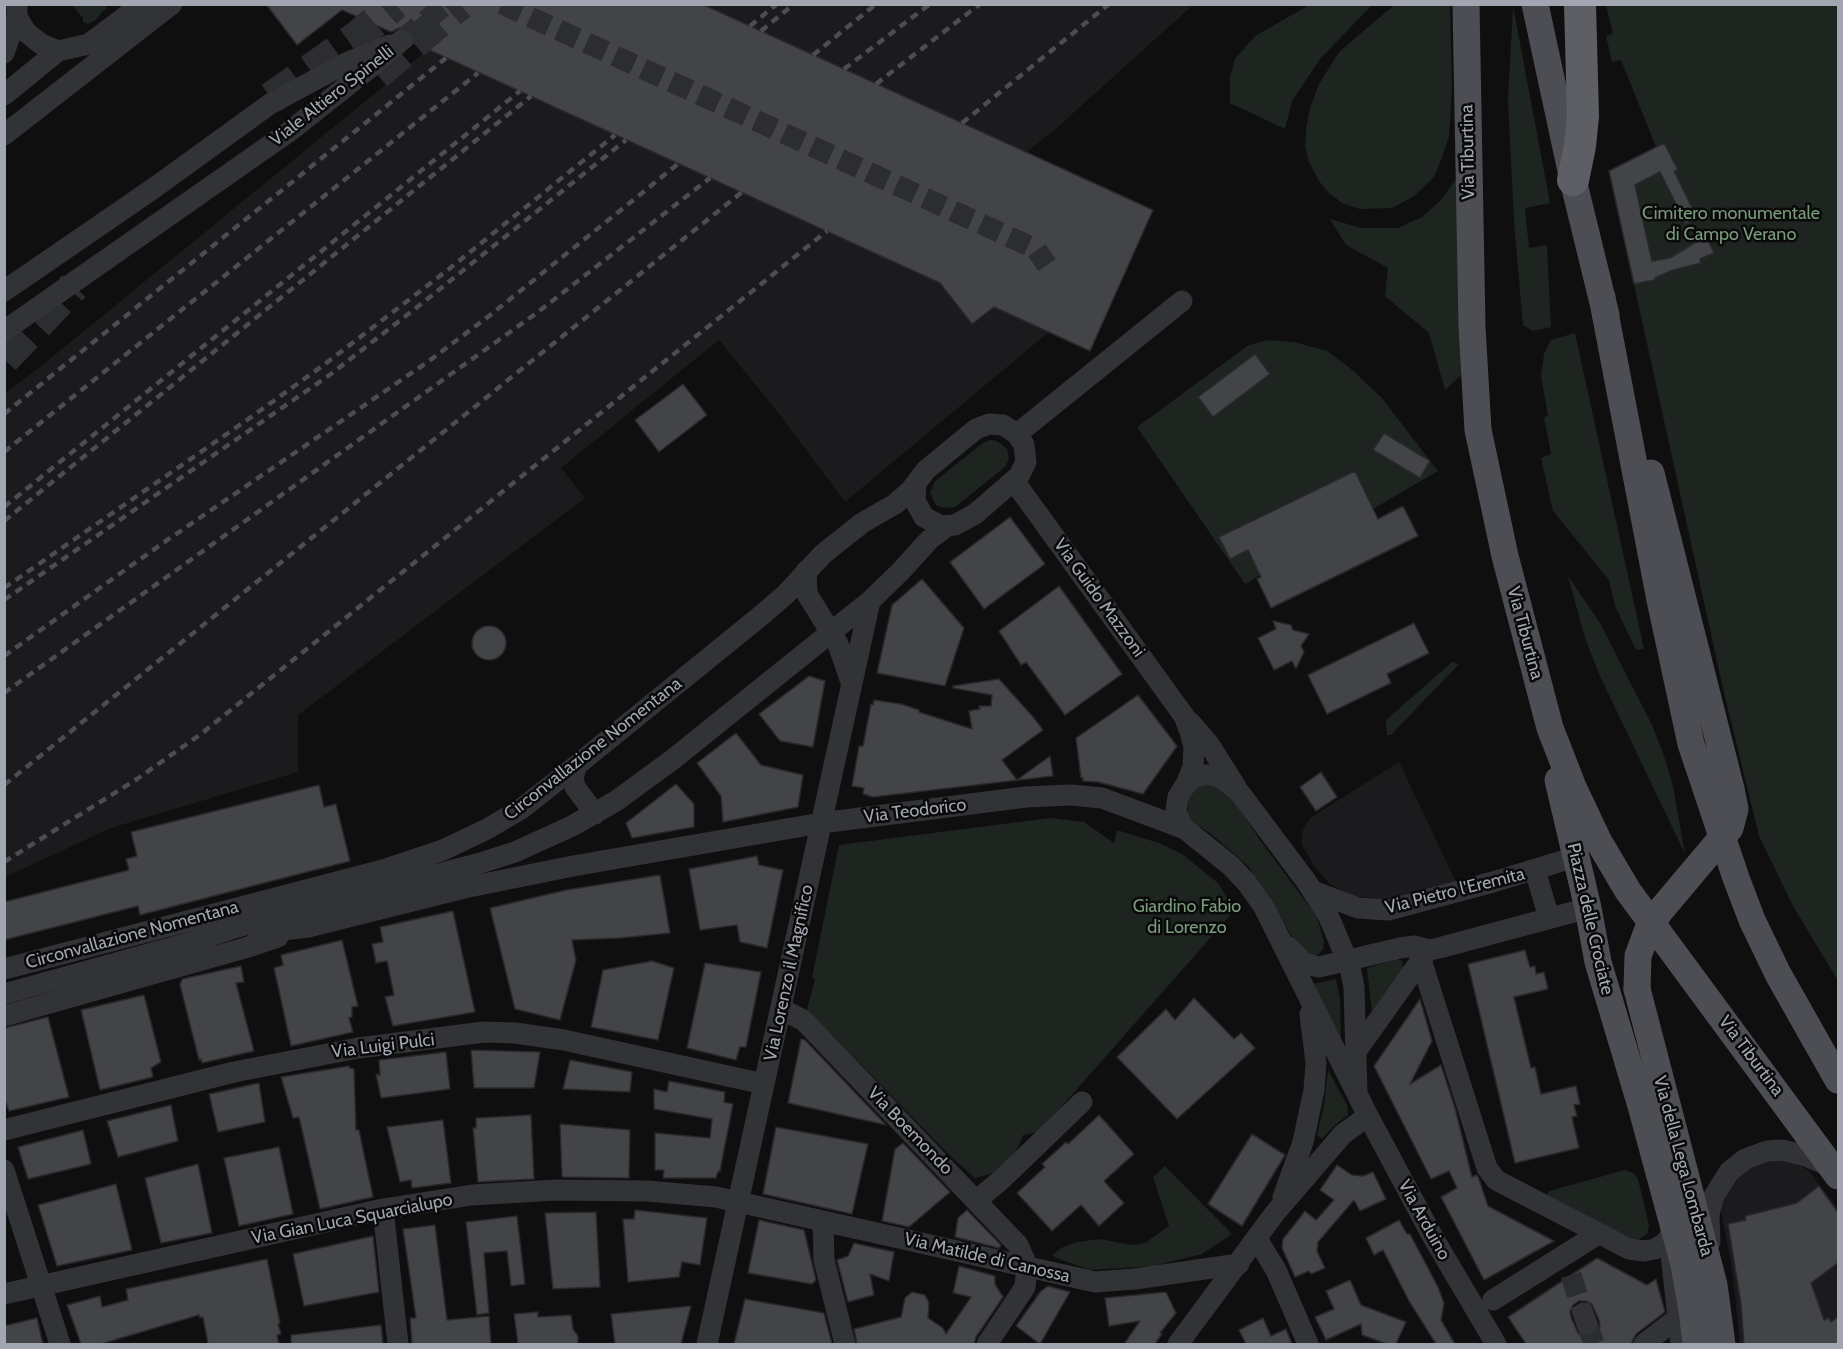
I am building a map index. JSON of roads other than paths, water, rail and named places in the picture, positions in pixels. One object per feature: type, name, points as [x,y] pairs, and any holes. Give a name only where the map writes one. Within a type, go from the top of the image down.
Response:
[{"type":"highway","points":[[1573,180],[1583,116],[1580,4]]},
{"type":"main road","name":"Via Tiburtina","points":[[1466,4],[1476,415],[1482,454],[1505,556],[1550,728],[1584,810],[1623,884],[1835,1172]]},
{"type":"main road","points":[[1535,4],[1573,180],[1602,297],[1660,600],[1691,744],[1752,920],[1778,974],[1839,1080]]},
{"type":"main road","name":"Via della Lega Lombarda","points":[[1602,297],[1660,502],[1735,809],[1729,831],[1661,910],[1648,929],[1638,956],[1636,989],[1714,1285],[1722,1344]]},
{"type":"main road","name":"Piazza delle Crociate","points":[[1550,728],[1558,781],[1588,908],[1598,962],[1641,1106]]},
{"type":"main road","name":"Via della Lega Lombarda","points":[[1641,1106],[1688,1283],[1696,1344]]},
{"type":"street","points":[[4,95],[58,51],[89,44],[151,9]]},
{"type":"street","points":[[4,135],[151,9]]},
{"type":"street","points":[[17,11],[31,37],[58,51]]},
{"type":"street","points":[[4,53],[17,11]]},
{"type":"street","name":"Viale Altiero Spinelli","points":[[4,291],[270,105],[346,63],[402,40],[290,131],[4,331]]},
{"type":"street","points":[[92,230],[92,241],[96,248],[100,253],[110,257]]},
{"type":"street","points":[[62,250],[75,258],[82,277]]},
{"type":"street","points":[[1017,434],[1182,301]]},
{"type":"street","name":"Circonvallazione Nomentana","points":[[4,969],[350,879],[426,856],[468,839],[521,809],[577,765],[769,609],[838,541],[862,523],[895,504],[932,464],[980,427],[989,424],[1003,424],[1017,434],[1024,445],[1026,457],[1022,472],[1014,481],[968,519],[946,527],[929,540],[870,601],[672,760],[595,814],[542,841],[495,858],[237,927],[195,941],[4,994]]},
{"type":"street","name":"Via Guido Mazzoni","points":[[1014,481],[1184,716],[1209,744],[1240,793]]},
{"type":"street","points":[[916,483],[914,495],[920,512],[930,522],[946,527]]},
{"type":"street","points":[[806,571],[807,594],[842,652],[851,683]]},
{"type":"street","name":"Via Lorenzo il Magnifico","points":[[707,1344],[870,601]]},
{"type":"street","name":"Via Guido Mazzoni","points":[[1184,716],[1194,747],[1193,767],[1178,797],[1176,810],[1185,829]]},
{"type":"street","points":[[577,765],[573,777],[575,787],[595,814]]},
{"type":"street","points":[[1187,782],[1202,775],[1213,775],[1223,779],[1240,793],[1313,891],[1328,915],[1352,974],[1357,1093]]},
{"type":"street","name":"Via Teodorico","points":[[642,854],[821,823],[1026,797],[1070,795],[1102,798],[1185,829],[1224,860],[1246,882],[1264,907],[1275,929]]},
{"type":"street","name":"Circonvallazione Nomentana","points":[[4,1016],[245,948],[308,927],[464,888],[642,854]]},
{"type":"street","name":"Via Pietro l'Eremita","points":[[1313,891],[1358,908],[1384,911],[1417,904],[1562,861]]},
{"type":"street","points":[[1535,870],[1549,918]]},
{"type":"street","points":[[1355,1053],[1425,955],[1577,911]]},
{"type":"street","name":"Circonvallazione Nomentana","points":[[195,941],[308,927]]},
{"type":"street","points":[[1275,929],[1295,955],[1307,965],[1319,967],[1407,946],[1425,955],[1478,1142],[1490,1173],[1499,1183],[1629,1249],[1644,1251],[1654,1249],[1665,1243],[1674,1230]]},
{"type":"street","points":[[1275,929],[1304,990],[1313,1033],[1316,1063],[1314,1090],[1303,1142],[1275,1213]]},
{"type":"street","name":"Via Arduino","points":[[1304,990],[1368,1116],[1445,1258],[1496,1344]]},
{"type":"street","name":"Via Boemondo","points":[[781,1009],[803,1020],[1015,1240],[1027,1265]]},
{"type":"street","name":"Via Luigi Pulci","points":[[4,1130],[234,1072],[358,1048],[484,1032],[514,1033],[564,1040],[764,1084]]},
{"type":"street","points":[[976,1201],[1082,1102]]},
{"type":"street","points":[[1178,1344],[1275,1213],[1343,1134],[1368,1116]]},
{"type":"street","points":[[1714,1285],[1709,1214],[1714,1196],[1729,1172],[1751,1156],[1774,1150],[1790,1151],[1806,1156],[1835,1172]]},
{"type":"street","points":[[4,1170],[60,1344]]},
{"type":"street","name":"Via Gian Luca Squarcialupo","points":[[4,1294],[383,1209],[472,1195],[556,1190],[647,1191],[737,1201]]},
{"type":"street","name":"Via Matilde di Canossa","points":[[737,1201],[1027,1265],[1072,1278],[1102,1282],[1239,1264]]},
{"type":"street","points":[[383,1209],[398,1344]]},
{"type":"street","points":[[823,1221],[824,1260],[845,1344]]},
{"type":"street","name":"Via della Lega Lombarda","points":[[1674,1230],[1671,1256],[1681,1344]]},
{"type":"street","points":[[1493,1300],[1567,1265],[1598,1234]]},
{"type":"street","points":[[1257,1239],[1276,1270],[1308,1344]]},
{"type":"street","points":[[987,1344],[1022,1292],[1026,1282],[1027,1265]]},
{"type":"street","points":[[1644,1344],[1671,1323]]},
{"type":"tunnel","points":[[271,98],[358,36],[395,4]]},
{"type":"tunnel","points":[[402,40],[446,4]]},
{"type":"tunnel","points":[[377,74],[460,4]]},
{"type":"tunnel","points":[[502,4],[1036,249],[1047,265]]},
{"type":"tunnel","points":[[4,359],[74,286]]},
{"type":"tunnel","points":[[1571,1275],[1583,1313]]},
{"type":"tunnel","points":[[1587,1324],[1594,1344]]},
{"type":"railway","points":[[750,26],[777,4]]},
{"type":"railway","points":[[761,31],[794,4]]},
{"type":"railway","points":[[813,55],[876,4]]},
{"type":"railway","points":[[844,69],[930,4]]},
{"type":"railway","points":[[876,84],[980,4]]},
{"type":"railway","points":[[962,123],[1109,4]]},
{"type":"railway","points":[[4,414],[446,58]]},
{"type":"railway","points":[[4,452],[478,73]]},
{"type":"railway","points":[[4,507],[520,91]]},
{"type":"railway","points":[[4,521],[531,96]]},
{"type":"railway","points":[[4,588],[325,364],[449,269],[615,135]]},
{"type":"railway","points":[[4,600],[331,374],[626,140]]},
{"type":"railway","points":[[4,656],[163,543],[429,361],[489,316],[678,164]]},
{"type":"railway","points":[[4,693],[538,312],[710,178]]},
{"type":"railway","points":[[4,785],[742,192]]},
{"type":"railway","points":[[4,862],[137,779],[201,734],[827,231]]},
{"type":"park label","name":"Cimitero monumentale di Campo Verano","points":[[1731,224]]},
{"type":"park label","name":"Giardino Fabio di Lorenzo","points":[[1187,917]]}]
